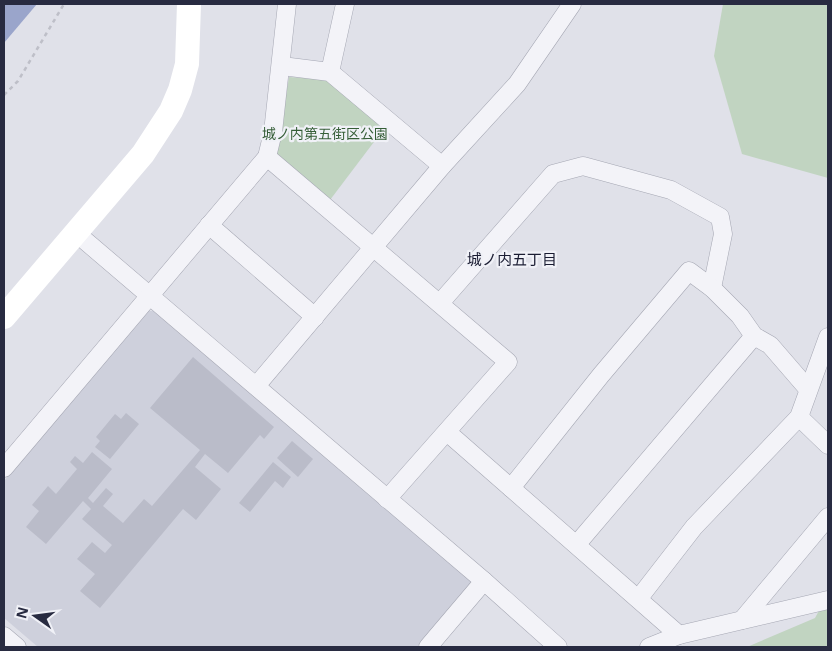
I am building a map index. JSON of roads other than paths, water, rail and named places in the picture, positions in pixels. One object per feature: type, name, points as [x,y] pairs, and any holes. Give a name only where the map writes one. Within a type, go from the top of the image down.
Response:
[{"type":"street","points":[[4,317],[143,154],[172,111],[187,64],[188,4]]},
{"type":"street","points":[[4,468],[267,157],[274,132],[287,4]]},
{"type":"street","points":[[330,72],[345,4]]},
{"type":"street","points":[[256,386],[442,166],[517,84],[572,4]]},
{"type":"street","points":[[282,66],[330,72],[442,166]]},
{"type":"street","points":[[267,157],[440,302],[508,362],[387,499]]},
{"type":"street","points":[[440,302],[553,174],[583,166],[671,190],[720,218],[723,234],[712,288]]},
{"type":"street","points":[[209,225],[315,317]]},
{"type":"street","points":[[75,232],[484,581],[558,647]]},
{"type":"street","points":[[511,488],[601,375],[689,271],[712,288],[740,316],[754,336],[770,345],[808,389]]},
{"type":"street","points":[[576,544],[754,336]]},
{"type":"street","points":[[639,598],[694,527],[799,417],[828,337]]},
{"type":"street","points":[[799,417],[828,446]]},
{"type":"street","points":[[447,432],[679,634]]},
{"type":"street","points":[[742,620],[828,517]]},
{"type":"street","points":[[428,647],[484,581]]},
{"type":"street","points":[[649,647],[679,634],[828,600]]},
{"type":"street","points":[[4,636],[17,647]]},
{"type":"water","points":[[4,4],[37,4],[4,43]]},
{"type":"district","name":"城ノ内五丁目","points":[[512,259]]},
{"type":"park label","name":"城ノ内第五街区公園","points":[[325,133]]}]
